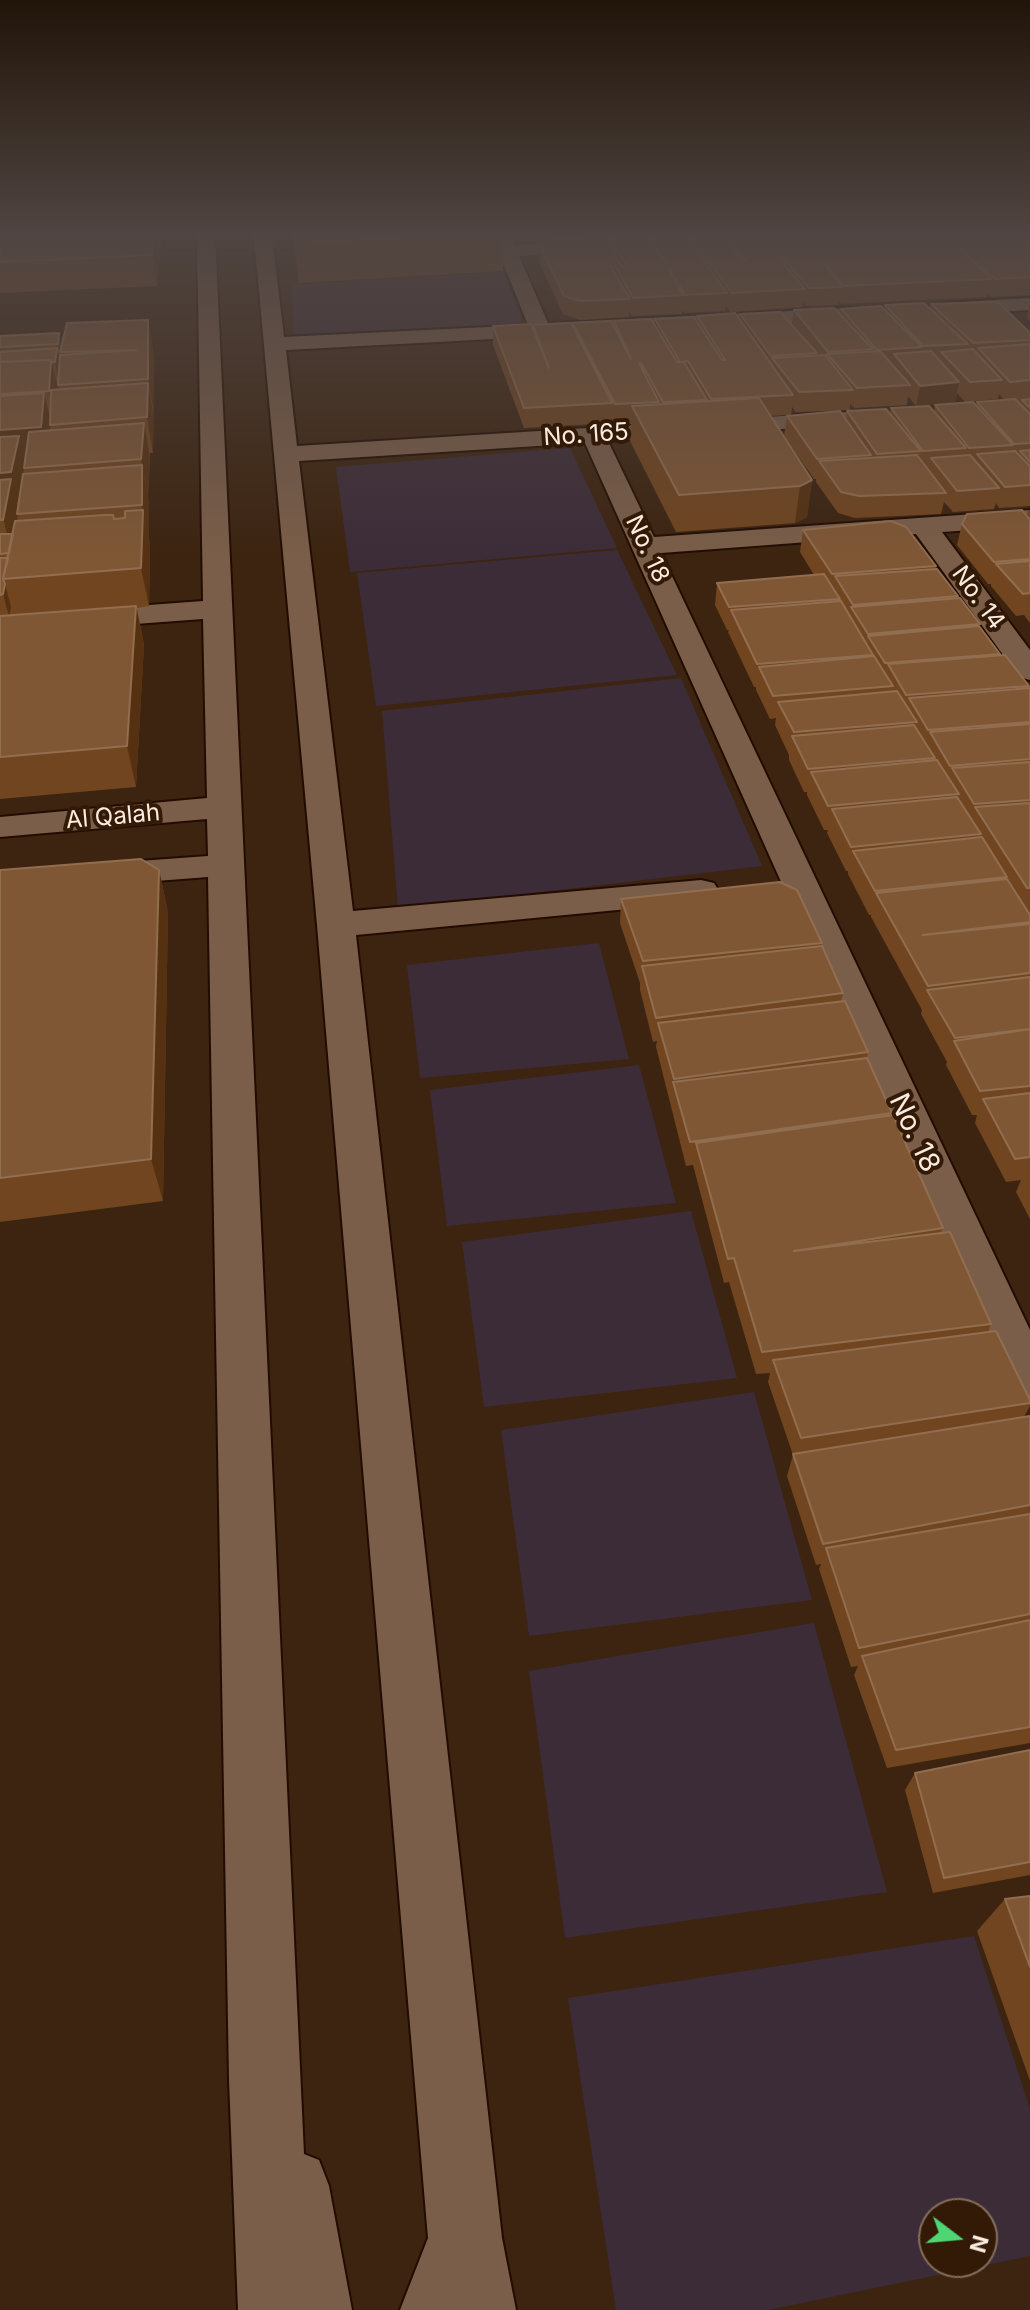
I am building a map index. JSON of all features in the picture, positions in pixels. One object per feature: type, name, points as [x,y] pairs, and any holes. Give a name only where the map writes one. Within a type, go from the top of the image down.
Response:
[{"type":"street","points":[[209,344],[264,2080],[276,2310]]},
{"type":"street","points":[[279,344],[275,344],[336,925],[465,2238],[478,2310]]},
{"type":"street","name":"No. 165","points":[[286,454],[874,418]]},
{"type":"street","name":"No. 18","points":[[593,434],[646,546],[768,885],[1030,1383]]},
{"type":"street","points":[[646,546],[1030,518]]},
{"type":"street","name":"No. 14","points":[[924,526],[1027,661]]},
{"type":"street","points":[[0,625],[217,609]]},
{"type":"street","name":"Al Qalah","points":[[0,827],[226,807]]},
{"type":"street","points":[[45,878],[73,862],[120,852],[135,845],[141,837],[133,829],[54,822]]},
{"type":"street","points":[[0,882],[228,865]]},
{"type":"street","points":[[336,925],[768,885]]},
{"type":"street","points":[[264,2080],[295,2192],[314,2310]]},
{"type":"street","points":[[438,2310],[465,2238]]},
{"type":"shaded area","points":[[570,448],[617,548],[350,572],[336,467]]},
{"type":"shaded area","points":[[617,550],[677,675],[376,706],[357,573]]},
{"type":"shaded area","points":[[681,678],[762,866],[398,909],[382,711]]},
{"type":"shaded area","points":[[599,943],[629,1059],[420,1078],[407,965]]},
{"type":"shaded area","points":[[639,1065],[676,1203],[447,1226],[430,1090]]},
{"type":"shaded area","points":[[691,1211],[737,1378],[484,1407],[462,1242]]},
{"type":"shaded area","points":[[754,1392],[812,1600],[529,1636],[501,1430]]},
{"type":"shaded area","points":[[814,1623],[887,1892],[565,1938],[529,1671]]},
{"type":"shaded area","points":[[974,1936],[1030,2109],[1030,2256],[998,2263],[998,2198],[918,2198],[918,2278],[923,2278],[768,2310],[616,2310],[568,1998]]},
{"type":"building","points":[[0,344],[58,344],[58,344],[0,347]]},
{"type":"building","points":[[62,344],[148,344],[148,379],[58,385],[60,355],[136,350],[60,352]]},
{"type":"building","points":[[500,344],[539,344],[549,368],[540,344],[582,344],[612,403],[524,408]]},
{"type":"building","points":[[584,344],[623,344],[631,359],[624,344],[666,344],[677,362],[684,362],[707,400],[663,402],[639,363],[659,402],[615,404]]},
{"type":"building","points":[[669,344],[711,344],[725,360],[715,344],[757,344],[793,395],[711,399],[688,361],[680,362]]},
{"type":"building","points":[[762,344],[809,344],[817,353],[771,356]]},
{"type":"building","points":[[821,344],[868,344],[873,349],[828,352]]},
{"type":"building","points":[[872,344],[919,344],[922,347],[877,350]]},
{"type":"building","points":[[921,344],[968,344],[923,346]]},
{"type":"building","points":[[1030,344],[1030,380],[1010,382],[978,348]]},
{"type":"building","points":[[57,348],[55,362],[0,362],[0,352]]},
{"type":"building","points":[[973,349],[1002,380],[970,382],[941,352]]},
{"type":"building","points":[[880,351],[910,385],[857,388],[827,354]]},
{"type":"building","points":[[931,351],[959,382],[920,386],[894,354]]},
{"type":"building","points":[[825,355],[853,390],[799,392],[772,358]]},
{"type":"building","points":[[51,360],[49,391],[0,394],[0,362]]},
{"type":"building","points":[[148,383],[147,417],[50,425],[51,390]]},
{"type":"building","points":[[44,393],[41,427],[0,430],[0,396]]},
{"type":"building","points":[[759,398],[812,480],[800,486],[679,495],[632,406]]},
{"type":"building","points":[[1015,399],[1030,414],[1030,443],[1014,444],[977,402]]},
{"type":"building","points":[[973,402],[1013,445],[969,448],[935,405]]},
{"type":"building","points":[[929,406],[966,448],[923,451],[891,408]]},
{"type":"building","points":[[886,409],[921,451],[877,454],[847,411]]},
{"type":"building","points":[[840,411],[871,455],[817,459],[787,416]]},
{"type":"building","points":[[144,423],[141,459],[24,468],[29,432]]},
{"type":"building","points":[[19,436],[11,472],[0,473],[0,437]]},
{"type":"building","points":[[1030,450],[1030,462],[1020,451]]},
{"type":"building","points":[[1015,451],[1030,466],[1030,485],[1005,487],[977,454]]},
{"type":"building","points":[[917,455],[946,493],[859,496],[841,492],[819,461]]},
{"type":"building","points":[[970,455],[999,488],[957,491],[931,458]]},
{"type":"building","points":[[142,465],[142,505],[17,514],[23,474]]},
{"type":"building","points":[[11,479],[3,520],[0,520],[0,480]]},
{"type":"building","points":[[143,510],[141,568],[3,579],[15,521],[105,515],[113,515],[114,519],[125,518],[125,511]]},
{"type":"building","points":[[1022,510],[1030,520],[1030,559],[994,562],[962,524],[967,514]]},
{"type":"building","points":[[891,521],[906,527],[936,566],[832,574],[803,530]]},
{"type":"building","points":[[0,534],[13,534],[9,553],[0,554]]},
{"type":"building","points":[[0,558],[8,558],[3,594],[0,595]]},
{"type":"building","points":[[1030,561],[1030,593],[1023,594],[996,564]]},
{"type":"building","points":[[937,569],[958,596],[853,605],[835,576]]},
{"type":"building","points":[[824,574],[840,599],[729,607],[717,583]]},
{"type":"building","points":[[960,598],[980,624],[868,634],[851,607]]},
{"type":"building","points":[[841,601],[873,655],[757,664],[731,610]]},
{"type":"building","points":[[136,606],[127,746],[0,757],[0,616]]},
{"type":"building","points":[[979,626],[1000,654],[885,663],[868,636]]},
{"type":"building","points":[[1005,655],[1029,686],[906,695],[888,664]]},
{"type":"building","points":[[874,656],[893,686],[773,696],[759,667]]},
{"type":"building","points":[[1030,688],[1030,722],[928,730],[909,698]]},
{"type":"building","points":[[897,691],[917,722],[794,732],[778,702]]},
{"type":"building","points":[[1030,724],[1030,759],[950,766],[930,732]]},
{"type":"building","points":[[914,725],[935,758],[808,769],[792,736]]},
{"type":"building","points":[[937,760],[959,794],[828,806],[811,772]]},
{"type":"building","points":[[1030,762],[1030,800],[974,804],[952,768]]},
{"type":"building","points":[[957,797],[981,834],[851,847],[832,809]]},
{"type":"building","points":[[1030,803],[1030,888],[1027,888],[975,807]]},
{"type":"building","points":[[982,837],[1007,877],[875,891],[853,851]]},
{"type":"building","points":[[141,859],[159,870],[151,1159],[0,1178],[0,870]]},
{"type":"building","points":[[1007,879],[1030,915],[1030,922],[923,935],[1030,924],[1030,973],[928,986],[876,893]]},
{"type":"building","points":[[780,882],[797,890],[822,943],[643,961],[621,899]]},
{"type":"building","points":[[822,946],[843,993],[656,1018],[642,966]]},
{"type":"building","points":[[1030,977],[1030,1029],[955,1038],[927,990]]},
{"type":"building","points":[[845,1001],[868,1052],[674,1079],[658,1023]]},
{"type":"building","points":[[1030,1029],[1030,1086],[980,1091],[954,1041]]},
{"type":"building","points":[[867,1058],[892,1113],[690,1142],[673,1082]]},
{"type":"building","points":[[1030,1093],[1030,1157],[1015,1159],[983,1099]]},
{"type":"building","points":[[893,1115],[943,1228],[794,1251],[950,1232],[991,1324],[762,1352],[734,1258],[728,1259],[696,1143]]},
{"type":"building","points":[[996,1331],[1030,1403],[801,1438],[773,1360]]},
{"type":"building","points":[[1030,1416],[1030,1505],[823,1544],[793,1454]]},
{"type":"building","points":[[1030,1514],[1030,1614],[859,1648],[826,1548]]},
{"type":"building","points":[[1030,1620],[1030,1727],[896,1750],[862,1656]]},
{"type":"building","points":[[1030,1750],[1030,1862],[944,1878],[915,1773]]},
{"type":"building","points":[[1030,1896],[1030,1967],[1005,1899]]}]
